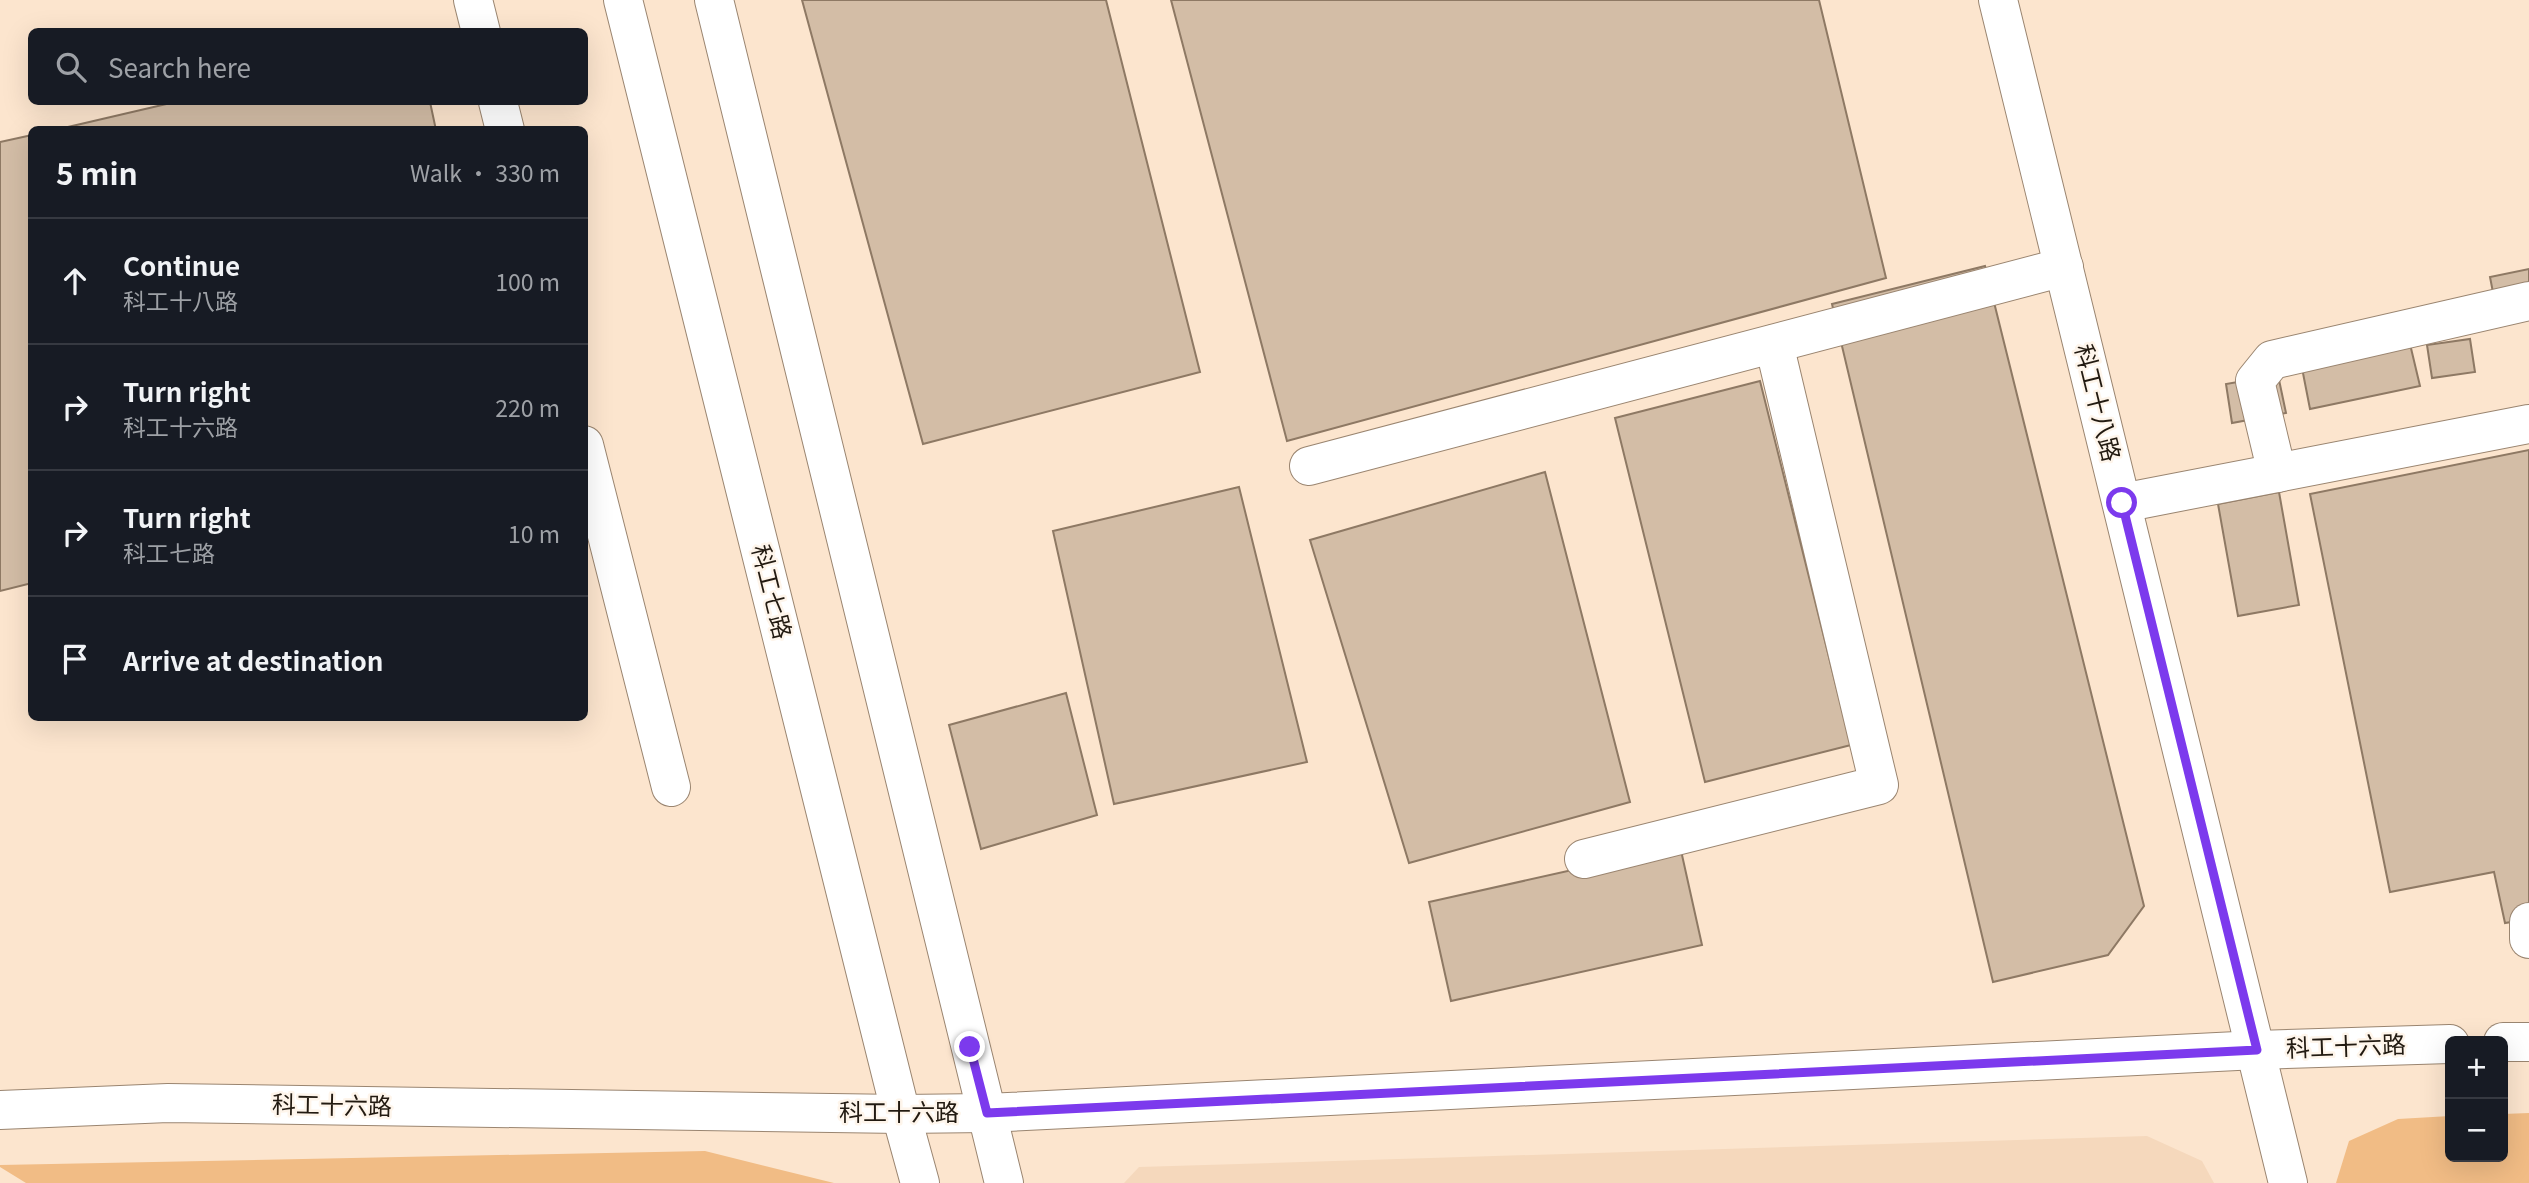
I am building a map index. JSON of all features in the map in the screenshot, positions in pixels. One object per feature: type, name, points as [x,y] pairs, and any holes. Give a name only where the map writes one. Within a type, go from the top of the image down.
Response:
[{"type":"street","points":[[473,0],[480,28]]},
{"type":"street","name":"科工七路","points":[[623,0],[920,1183]]},
{"type":"street","points":[[715,0],[1004,1183]]},
{"type":"street","name":"科工十八路","points":[[1998,0],[2288,1183]]},
{"type":"street","points":[[499,105],[504,126]]},
{"type":"street","points":[[1309,467],[2064,267]]},
{"type":"street","points":[[2277,473],[2255,381],[2272,360],[2529,301]]},
{"type":"street","points":[[1584,859],[1879,785],[1774,344]]},
{"type":"street","points":[[2122,503],[2529,424]]},
{"type":"street","points":[[588,461],[671,787]]},
{"type":"street","points":[[2529,922],[2529,939]]},
{"type":"street","points":[[2508,1042],[2529,1042]]},
{"type":"street","name":"科工十六路","points":[[6,1106],[168,1103],[987,1113],[2257,1050],[2445,1044]]},
{"type":"shaded area","points":[[2529,1113],[2529,1183],[2336,1183],[2349,1141],[2398,1119],[2445,1116],[2445,1162],[2508,1162],[2508,1114]]},
{"type":"shaded area","points":[[2147,1136],[2202,1161],[2214,1183],[1124,1183],[1139,1167]]},
{"type":"shaded area","points":[[705,1151],[834,1183],[26,1183],[0,1167],[0,1165]]},
{"type":"building","points":[[802,0],[1106,0],[1200,372],[923,444]]},
{"type":"building","points":[[1171,0],[1819,0],[1886,278],[1287,441]]},
{"type":"building","points":[[162,105],[431,105],[435,126],[72,126]]},
{"type":"building","points":[[28,136],[28,584],[0,591],[0,142]]},
{"type":"building","points":[[1985,266],[2144,906],[2108,955],[1993,982],[1832,304]]},
{"type":"building","points":[[2529,269],[2529,306],[2497,313],[2490,277]]},
{"type":"building","points":[[2470,339],[2475,372],[2432,378],[2427,345]]},
{"type":"building","points":[[2410,344],[2420,386],[2310,409],[2302,368]]},
{"type":"building","points":[[2278,375],[2286,413],[2232,423],[2226,384]]},
{"type":"building","points":[[1760,381],[1851,745],[1705,782],[1615,418]]},
{"type":"building","points":[[2529,450],[2529,919],[2505,923],[2494,872],[2390,892],[2310,494]]},
{"type":"building","points":[[1545,472],[1630,802],[1409,863],[1310,540]]},
{"type":"building","points":[[1239,487],[1307,762],[1114,804],[1053,531]]},
{"type":"building","points":[[2279,492],[2299,605],[2238,616],[2218,504]]},
{"type":"building","points":[[1066,693],[1097,815],[981,849],[949,725]]},
{"type":"building","points":[[1680,846],[1702,945],[1451,1001],[1429,902]]},
{"type":"route","points":[[970,1047],[987,1113],[2257,1050],[2122,503]]}]
